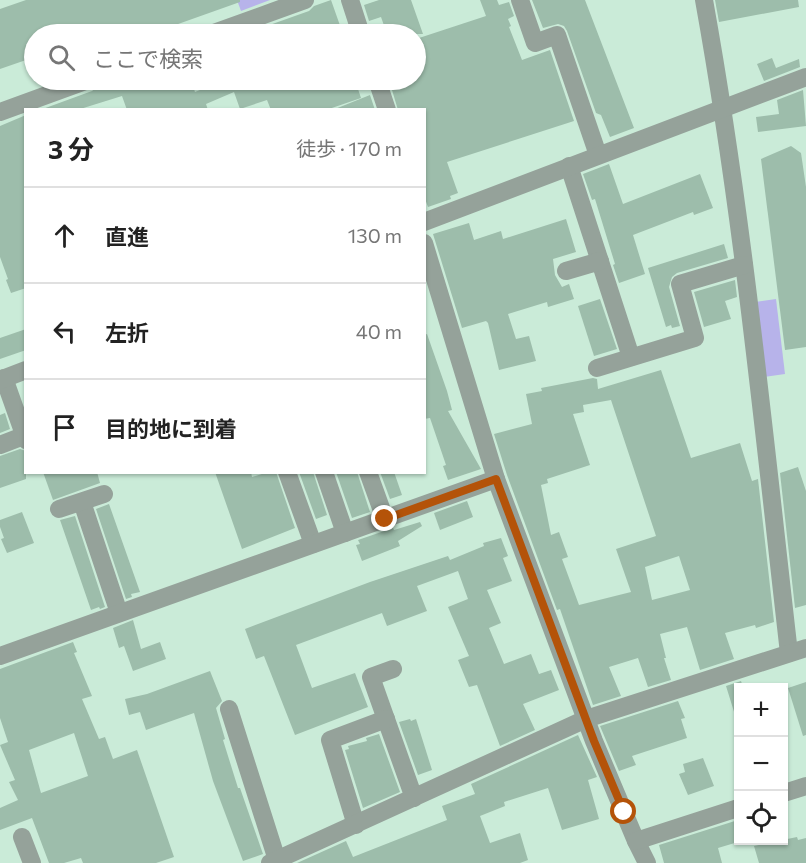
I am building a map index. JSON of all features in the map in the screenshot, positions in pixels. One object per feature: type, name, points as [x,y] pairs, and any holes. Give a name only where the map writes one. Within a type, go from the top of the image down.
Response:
[{"type":"street","points":[[239,24],[305,0]]},
{"type":"street","points":[[350,0],[358,24]]},
{"type":"street","points":[[520,0],[535,43],[557,35],[598,155]]},
{"type":"street","points":[[229,709],[274,862],[586,719],[798,651],[723,108],[704,0]]},
{"type":"street","points":[[426,221],[806,77]]},
{"type":"street","points":[[0,112],[60,90]]},
{"type":"street","points":[[380,90],[386,108]]},
{"type":"street","points":[[569,166],[631,357]]},
{"type":"street","points":[[426,250],[496,479],[586,719],[647,863]]},
{"type":"street","points":[[566,271],[600,261]]},
{"type":"street","points":[[597,368],[695,338],[680,284],[744,265]]},
{"type":"street","points":[[24,371],[2,379],[24,434]]},
{"type":"street","points":[[0,445],[24,437]]},
{"type":"street","points":[[288,474],[313,544]]},
{"type":"street","points":[[325,474],[345,533]]},
{"type":"street","points":[[369,474],[385,519]]},
{"type":"street","points":[[0,656],[496,479]]},
{"type":"street","points":[[59,509],[104,494]]},
{"type":"street","points":[[82,502],[119,613]]},
{"type":"street","points":[[386,665],[371,677],[414,798]]},
{"type":"street","points":[[356,825],[330,740],[386,719]]},
{"type":"street","points":[[788,791],[806,786]]},
{"type":"street","points":[[636,841],[734,809]]},
{"type":"shaded area","points":[[237,0],[270,0],[241,11]]},
{"type":"shaded area","points":[[776,299],[785,374],[764,377],[755,302]]},
{"type":"building","points":[[26,0],[240,0],[240,2],[178,24],[24,24],[24,61],[0,69],[0,9]]},
{"type":"building","points":[[331,0],[339,24],[272,24],[309,11],[314,6]]},
{"type":"building","points":[[379,0],[411,0],[419,24],[383,24],[381,17],[369,21],[364,5]]},
{"type":"building","points":[[480,0],[497,0],[499,5],[509,2],[514,16],[508,19],[511,26],[509,27],[522,60],[550,50],[574,121],[447,162],[458,193],[450,196],[451,199],[428,207],[426,202],[426,108],[397,108],[392,90],[426,90],[426,36],[486,16]]},
{"type":"building","points":[[532,0],[585,0],[634,128],[610,137],[601,115],[596,113],[567,31],[564,26],[558,24],[543,28]]},
{"type":"building","points":[[715,0],[798,0],[799,7],[719,22]]},
{"type":"building","points":[[772,58],[776,68],[799,59],[800,67],[764,81],[757,64]]},
{"type":"building","points":[[358,90],[361,98],[332,108],[270,108],[267,100],[240,108],[234,92],[206,104],[207,108],[126,108],[122,96],[83,108],[45,108],[92,91]]},
{"type":"building","points":[[803,90],[806,126],[758,132],[756,117],[779,114],[777,100]]},
{"type":"building","points":[[370,95],[374,108],[338,108]]},
{"type":"building","points":[[24,116],[24,289],[11,293],[0,257],[0,126]]},
{"type":"building","points":[[791,146],[801,153],[806,187],[806,347],[785,350],[761,159]]},
{"type":"building","points":[[609,164],[623,204],[700,174],[713,208],[694,215],[693,212],[633,235],[645,274],[619,283],[595,199],[592,200],[583,174]]},
{"type":"building","points":[[566,219],[576,252],[553,259],[555,275],[562,287],[569,284],[574,299],[548,307],[547,302],[508,314],[516,339],[529,336],[536,361],[499,370],[488,323],[486,321],[462,328],[433,234],[469,223],[474,240],[501,231],[503,239]]},
{"type":"building","points":[[724,244],[728,258],[677,273],[672,277],[669,287],[680,326],[666,327],[648,268]]},
{"type":"building","points":[[735,280],[737,297],[725,301],[731,319],[704,327],[694,292]]},
{"type":"building","points":[[600,299],[617,349],[594,356],[578,306]]},
{"type":"building","points":[[24,330],[24,351],[0,359],[0,338]]},
{"type":"building","points":[[426,334],[447,391],[452,410],[448,411],[481,469],[448,480],[443,466],[446,465],[430,418],[426,419]]},
{"type":"building","points":[[661,370],[691,458],[740,443],[752,481],[758,479],[774,622],[756,628],[755,625],[725,633],[734,659],[700,670],[687,627],[660,634],[671,680],[648,687],[638,658],[609,667],[621,696],[593,705],[560,609],[557,610],[494,434],[532,424],[526,394],[542,391],[541,388],[593,378],[597,379],[598,389]],"holes":[[[611,400],[656,536],[616,549],[631,592],[579,605],[562,559],[568,557],[559,532],[551,535],[541,485],[548,483],[547,479],[590,465],[573,414],[584,412],[583,405]],[[679,556],[690,590],[652,600],[645,567]]]},
{"type":"building","points":[[5,413],[10,429],[0,433],[0,415]]},
{"type":"building","points":[[20,449],[24,450],[26,479],[0,488],[0,456]]},
{"type":"building","points":[[798,467],[806,491],[806,605],[795,608],[780,473]]},
{"type":"building","points":[[44,474],[98,474],[100,483],[53,500]]},
{"type":"building","points":[[216,474],[251,474],[252,477],[262,474],[277,474],[295,528],[242,549]]},
{"type":"building","points":[[300,474],[314,474],[327,515],[316,519]]},
{"type":"building","points":[[337,474],[358,474],[370,512],[352,518]]},
{"type":"building","points":[[381,474],[395,474],[402,495],[390,499]]},
{"type":"building","points":[[467,501],[473,517],[440,530],[434,513]]},
{"type":"building","points":[[109,504],[140,592],[131,594],[132,597],[126,599],[96,509]]},
{"type":"building","points":[[22,512],[34,543],[7,553],[1,539],[4,538],[0,520]]},
{"type":"building","points":[[75,516],[105,607],[100,609],[99,607],[91,610],[60,520]]},
{"type":"building","points":[[420,522],[422,526],[398,541],[400,546],[362,561],[356,545],[360,544],[358,540]]},
{"type":"building","points":[[501,538],[508,556],[503,558],[512,581],[487,590],[501,623],[489,628],[504,664],[531,654],[539,674],[551,670],[559,690],[523,704],[535,730],[500,746],[477,685],[469,687],[458,660],[469,656],[448,607],[468,599],[458,571],[417,586],[427,611],[387,626],[382,613],[296,645],[312,688],[355,673],[368,707],[295,735],[264,656],[256,659],[245,629],[370,582],[448,556],[450,560],[484,546],[483,543]]},
{"type":"building","points":[[133,620],[141,649],[160,642],[166,659],[133,671],[124,646],[119,648],[113,628]]},
{"type":"building","points":[[73,642],[77,652],[74,653],[92,696],[82,699],[99,739],[105,737],[113,759],[137,750],[174,857],[156,863],[83,863],[81,858],[64,863],[49,863],[32,818],[0,830],[0,808],[18,800],[9,782],[15,780],[0,745],[8,742],[0,718],[0,669]],"holes":[[[74,733],[88,776],[41,793],[29,750]]]},
{"type":"building","points":[[210,671],[222,701],[216,708],[225,739],[223,740],[263,854],[243,861],[213,781],[194,713],[146,730],[140,712],[129,715],[125,699],[147,694]]},
{"type":"building","points":[[806,682],[806,735],[803,736],[788,688]]},
{"type":"building","points":[[734,683],[734,712],[726,686]]},
{"type":"building","points":[[678,701],[685,718],[681,719],[687,738],[632,756],[636,765],[619,771],[600,726]]},
{"type":"building","points":[[410,719],[411,721],[416,719],[432,770],[418,775],[399,722]]},
{"type":"building","points":[[379,734],[400,792],[363,808],[345,750],[349,749],[348,746],[367,741],[366,738]]},
{"type":"building","points":[[578,735],[597,777],[588,780],[599,819],[562,830],[548,788],[504,802],[505,806],[480,816],[490,843],[520,833],[528,860],[520,863],[297,863],[346,841],[353,857],[447,820],[442,806],[475,794],[471,784]]},
{"type":"building","points":[[703,758],[714,786],[688,795],[679,774],[685,772],[683,764]]},
{"type":"building","points":[[734,821],[734,843],[718,848],[722,863],[664,863],[659,845]]},
{"type":"building","points":[[806,838],[806,863],[759,863],[754,846],[788,845],[788,839]]},
{"type":"route","points":[[385,519],[496,479],[594,741],[624,812]]}]
